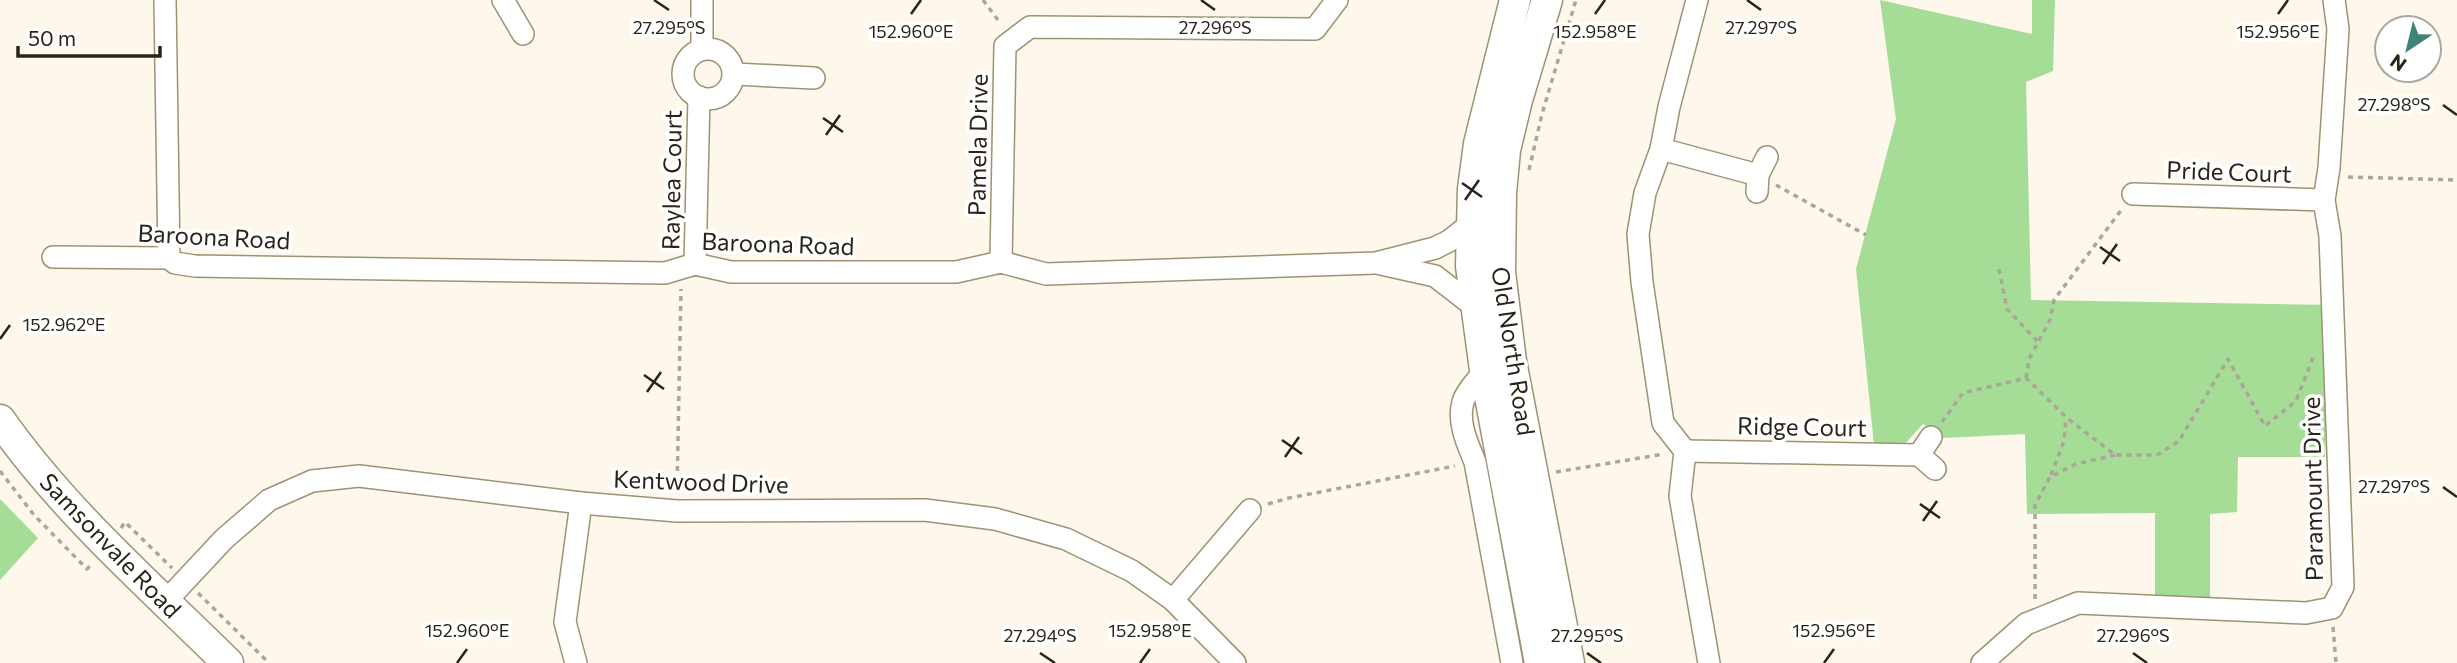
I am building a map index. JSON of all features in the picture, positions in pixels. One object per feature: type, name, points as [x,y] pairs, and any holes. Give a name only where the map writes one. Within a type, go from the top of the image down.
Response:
[{"type":"main road","name":"Old North Road","points":[[1515,0],[1479,144],[1473,189],[1471,266],[1485,370],[1541,663]]},
{"type":"main road","name":"Old North Road","points":[[1548,0],[1517,100],[1506,150],[1501,193],[1500,272],[1511,361],[1569,663]]},
{"type":"main road","name":"Samsonvale Road","points":[[0,420],[66,504],[228,663]]},
{"type":"street","points":[[164,0],[169,258]]},
{"type":"street","points":[[503,0],[523,34]]},
{"type":"street","points":[[702,0],[702,49],[708,47],[727,55],[735,74],[814,78]]},
{"type":"street","points":[[1014,38],[1030,27],[1315,29],[1337,0]]},
{"type":"street","points":[[1697,0],[1661,149],[1646,193],[1638,234],[1642,282],[1663,423],[1685,451],[1680,495],[1709,663]]},
{"type":"street","name":"Paramount Drive","points":[[1982,663],[2026,624],[2078,603],[2306,613],[2332,608],[2343,587],[2330,236],[2324,200],[2329,168],[2338,29],[2334,0]]},
{"type":"street","name":"Pamela Drive","points":[[1001,262],[1005,46],[1014,38]]},
{"type":"street","name":"Raylea Court","points":[[702,49],[689,55],[681,74],[689,93],[708,100],[727,93],[735,74]]},
{"type":"street","name":"Raylea Court","points":[[689,267],[699,97]]},
{"type":"street","points":[[1661,149],[1761,175]]},
{"type":"street","name":"Pride Court","points":[[2133,194],[2324,200]]},
{"type":"street","name":"Baroona Road","points":[[53,257],[169,258],[175,263],[195,266],[665,272],[689,267],[731,272],[956,272],[1001,262],[1046,274],[1376,263],[1435,248],[1472,223]]},
{"type":"street","name":"Baroona Road","points":[[1376,263],[1435,275],[1475,307]]},
{"type":"street","name":"Old North Road","points":[[1485,370],[1462,403],[1464,435],[1475,462],[1512,663]]},
{"type":"street","points":[[1925,446],[1935,469]]},
{"type":"street","name":"Ridge Court","points":[[1685,451],[1925,446]]},
{"type":"street","name":"Kentwood Drive","points":[[166,601],[224,539],[269,500],[312,481],[359,476],[581,503],[677,511],[925,510],[995,519],[1066,539],[1132,571],[1173,600],[1235,663]]},
{"type":"street","points":[[576,663],[565,621],[581,503]]},
{"type":"street","points":[[1173,600],[1250,510]]},
{"type":"path","points":[[983,0],[993,16],[1014,38]]},
{"type":"path","points":[[1527,180],[1542,114],[1576,0]]},
{"type":"path","points":[[1761,175],[1866,235]]},
{"type":"path","points":[[2324,200],[2345,177],[2457,180]]},
{"type":"path","points":[[2026,378],[2029,359],[2050,320],[2054,300],[2133,194]]},
{"type":"path","points":[[677,511],[689,267]]},
{"type":"path","points":[[1999,269],[2007,309],[2038,342]]},
{"type":"path","points":[[2050,477],[2076,464],[2115,455],[2157,455],[2179,441],[2228,359],[2265,426],[2296,401],[2319,342],[2334,344]]},
{"type":"path","points":[[2026,378],[2067,418],[2115,455]]},
{"type":"path","points":[[1925,446],[1964,393],[2026,378]]},
{"type":"path","points":[[2035,620],[2035,505],[2050,477],[2064,441],[2067,418]]},
{"type":"path","points":[[1556,472],[1685,451]]},
{"type":"path","points":[[1250,510],[1289,498],[1475,462]]},
{"type":"path","points":[[2332,608],[2336,663]]},
{"type":"green space","points":[[1880,0],[2032,34],[2032,0],[2055,0],[2053,71],[2026,82],[2031,300],[2329,305],[2325,457],[2238,457],[2237,512],[2210,514],[2210,601],[2155,601],[2155,513],[2027,514],[2025,434],[1943,438],[1923,424],[1902,447],[1874,445],[1856,269],[1896,119]]},
{"type":"green space","points":[[0,499],[38,538],[0,580]]}]
